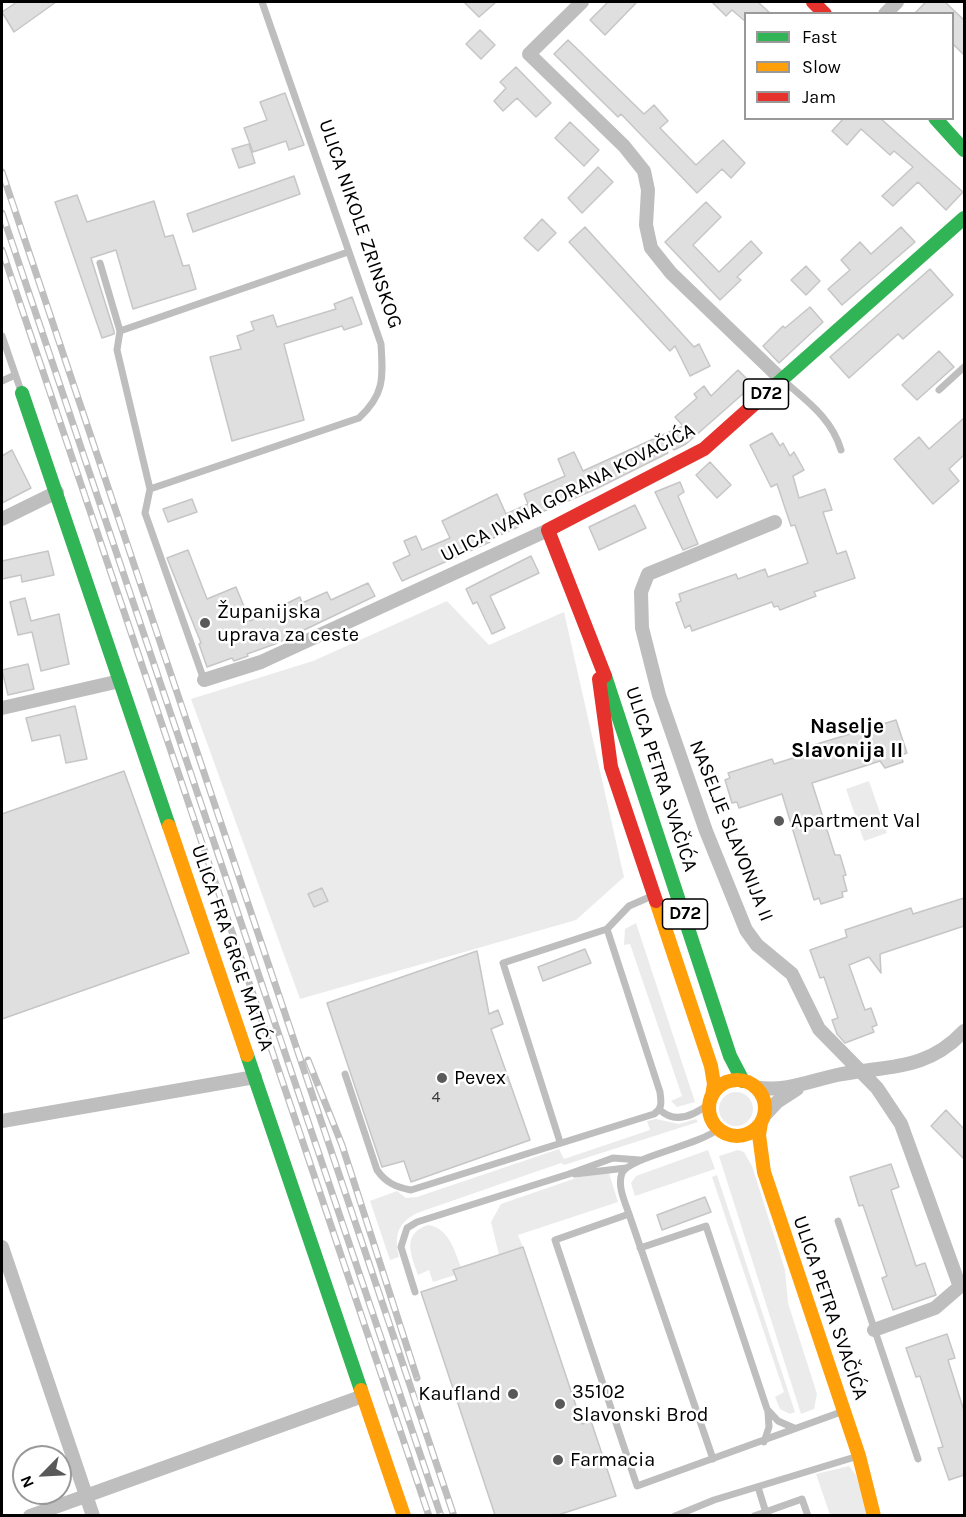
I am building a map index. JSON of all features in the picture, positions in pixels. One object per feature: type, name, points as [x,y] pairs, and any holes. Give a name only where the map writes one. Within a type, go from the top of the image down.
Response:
[{"type":"main road","points":[[936,120],[960,141],[964,150]]},
{"type":"main road","name":"ULICA IVANA GORANA KOVAČIĆA","points":[[549,530],[705,449],[962,218]]},
{"type":"main road","name":"ULICA FRA GRGE MATIĆA","points":[[22,393],[404,1515]]},
{"type":"main road","name":"ULICA PETRA SVAČIĆA","points":[[549,530],[618,708],[730,1056],[749,1084]]},
{"type":"main road","name":"ULICA PETRA SVAČIĆA","points":[[598,660],[605,741],[611,767],[711,1066],[714,1084],[711,1099]]},
{"type":"main road","points":[[711,1099],[725,1083],[749,1084]]},
{"type":"main road","name":"D72","points":[[749,1084],[764,1100],[762,1120]]},
{"type":"main road","name":"D72","points":[[711,1099],[710,1112],[718,1129],[732,1136]]},
{"type":"main road","points":[[732,1136],[749,1134],[762,1120]]},
{"type":"main road","name":"ULICA PETRA SVAČIĆA","points":[[762,1120],[759,1135],[764,1172],[859,1456],[874,1515]]},
{"type":"main road","name":"ULICA PETRA SVAČIĆA","points":[[732,1136],[749,1150],[764,1172]]},
{"type":"main road","name":"ULICA PETRA SVAČIĆA","points":[[859,1456],[887,1515]]},
{"type":"street","points":[[582,2],[529,54],[624,146],[644,171],[648,190],[646,225],[651,248],[671,273],[782,380]]},
{"type":"street","points":[[2,519],[57,492]]},
{"type":"street","name":"NASELJE SLAVONIJA II","points":[[775,522],[648,574],[641,592],[642,628],[658,696],[746,930],[757,945],[792,974],[819,1029],[837,1050],[877,1088],[900,1124],[962,1285]]},
{"type":"street","name":"ULICA IVANA GORANA KOVAČIĆA","points":[[204,680],[261,662],[549,530]]},
{"type":"street","points":[[2,708],[120,681]]},
{"type":"street","points":[[749,1084],[776,1090],[862,1072],[896,1068],[929,1058],[964,1030]]},
{"type":"street","points":[[2,1121],[255,1077]]},
{"type":"street","points":[[762,1120],[783,1097],[806,1084]]},
{"type":"street","points":[[2,1247],[93,1515]]},
{"type":"street","points":[[874,1330],[935,1308],[962,1285]]},
{"type":"street","points":[[30,1515],[363,1396]]},
{"type":"lane","name":"ULICA NIKOLE ZRINSKOG","points":[[150,489],[359,418],[373,405],[383,381],[381,344],[262,2]]},
{"type":"lane","points":[[120,331],[348,252]]},
{"type":"lane","points":[[100,263],[120,331],[117,350],[150,489],[145,513],[204,680]]},
{"type":"lane","points":[[2,336],[22,393]]},
{"type":"lane","points":[[939,390],[964,367]]},
{"type":"lane","points":[[2,381],[15,375]]},
{"type":"lane","points":[[782,380],[821,414],[837,434],[841,450]]},
{"type":"lane","points":[[560,1142],[503,963],[607,929],[634,902],[654,896]]},
{"type":"lane","points":[[607,929],[660,1092],[660,1110]]},
{"type":"lane","points":[[345,1074],[377,1170],[384,1179],[398,1188],[411,1190],[560,1142],[648,1117],[660,1110]]},
{"type":"lane","points":[[660,1110],[677,1118],[693,1114],[711,1099]]},
{"type":"lane","points":[[569,1174],[626,1168],[708,1137],[718,1129]]},
{"type":"lane","points":[[415,1292],[402,1246],[407,1228],[427,1217],[569,1174],[613,1158],[641,1161]]},
{"type":"lane","points":[[626,1168],[622,1173],[621,1190],[713,1459]]},
{"type":"lane","points":[[629,1214],[555,1240],[637,1486],[764,1442],[794,1428],[844,1411]]},
{"type":"lane","points":[[838,1221],[918,1459]]},
{"type":"lane","points":[[640,1248],[706,1226],[767,1409],[769,1427],[764,1442]]},
{"type":"lane","points":[[767,1409],[778,1421],[794,1428]]},
{"type":"lane","points":[[675,1515],[714,1500],[859,1456]]},
{"type":"lane","points":[[758,1487],[766,1514]]},
{"type":"lane","points":[[754,1515],[766,1514],[802,1499],[808,1515]]},
{"type":"shaded area","points":[[447,601],[489,645],[564,612],[624,877],[576,920],[300,999],[191,699],[313,661]]},
{"type":"shaded area","points":[[869,781],[887,833],[864,841],[846,789]]},
{"type":"shaded area","points":[[636,923],[695,1102],[677,1107],[671,1101],[682,1096],[630,944],[624,945],[625,929]]},
{"type":"shaded area","points":[[736,1092],[748,1097],[753,1109],[748,1121],[736,1126],[724,1121],[719,1109],[724,1097]]},
{"type":"shaded area","points":[[656,1119],[679,1124],[696,1119],[698,1122],[564,1165],[561,1163],[417,1213],[401,1226],[397,1237],[399,1257],[390,1260],[370,1201],[397,1191],[406,1198],[417,1197],[559,1149],[564,1159],[650,1130],[647,1121]]},
{"type":"shaded area","points":[[708,1150],[715,1169],[635,1196],[631,1183],[636,1176]]},
{"type":"shaded area","points":[[738,1150],[744,1152],[752,1166],[785,1270],[788,1303],[817,1394],[814,1409],[801,1414],[719,1156]]},
{"type":"shaded area","points":[[609,1173],[618,1202],[518,1235],[523,1247],[499,1255],[491,1222],[501,1204],[579,1177]]},
{"type":"shaded area","points":[[717,1175],[795,1412],[790,1414],[780,1409],[775,1397],[784,1392],[712,1177]]},
{"type":"shaded area","points":[[428,1225],[441,1230],[446,1235],[461,1267],[453,1270],[455,1275],[433,1282],[429,1270],[418,1275],[410,1246],[414,1234]]},
{"type":"shaded area","points":[[849,1466],[856,1475],[869,1515],[830,1515],[816,1474]]},
{"type":"building","points":[[17,2],[56,2],[14,32],[2,12]]},
{"type":"building","points":[[464,2],[496,2],[479,17]]},
{"type":"building","points":[[608,2],[637,2],[605,35],[590,20]]},
{"type":"building","points":[[712,2],[758,2],[769,12],[744,12],[744,20],[732,10],[726,16]]},
{"type":"building","points":[[926,2],[945,2],[964,20],[964,55],[954,45],[954,12],[916,12]]},
{"type":"building","points":[[480,30],[495,45],[481,59],[466,44]]},
{"type":"building","points":[[568,40],[644,114],[654,105],[668,121],[660,128],[696,165],[723,140],[745,163],[731,178],[722,169],[697,193],[621,114],[618,117],[554,54]]},
{"type":"building","points":[[516,67],[551,103],[536,117],[517,98],[503,111],[494,101],[506,88],[500,82]]},
{"type":"building","points":[[285,93],[304,145],[289,150],[286,141],[253,152],[244,128],[267,120],[260,102]]},
{"type":"building","points":[[842,120],[882,120],[963,192],[946,210],[918,182],[893,206],[882,196],[913,167],[894,151],[890,155],[861,129],[847,145],[832,131]]},
{"type":"building","points":[[570,122],[599,150],[584,166],[555,138]]},
{"type":"building","points":[[249,144],[255,163],[239,168],[232,149]]},
{"type":"building","points":[[598,167],[613,182],[582,213],[568,198]]},
{"type":"building","points":[[294,176],[300,194],[193,232],[187,214]]},
{"type":"building","points":[[77,195],[87,222],[154,201],[165,237],[173,235],[183,266],[189,265],[196,289],[133,309],[116,250],[91,258],[114,331],[114,334],[102,338],[55,202]]},
{"type":"building","points":[[706,202],[721,217],[693,245],[719,272],[751,241],[762,253],[737,277],[741,280],[720,300],[665,242]]},
{"type":"building","points":[[542,219],[556,233],[538,251],[524,238]]},
{"type":"building","points":[[585,227],[694,347],[699,344],[710,366],[690,376],[675,346],[670,351],[569,242]]},
{"type":"building","points":[[901,227],[915,242],[842,305],[828,289],[850,270],[841,260],[860,242],[871,254]]},
{"type":"building","points":[[806,266],[820,281],[806,295],[791,280]]},
{"type":"building","points":[[930,269],[953,295],[903,339],[898,334],[849,378],[830,357]]},
{"type":"building","points":[[352,297],[362,324],[344,330],[342,326],[284,344],[304,420],[232,441],[210,357],[241,349],[237,336],[254,330],[251,322],[273,315],[277,327],[336,309],[334,304]]},
{"type":"building","points":[[810,307],[823,322],[779,363],[763,346],[783,326],[785,328]]},
{"type":"building","points":[[939,351],[954,367],[917,400],[902,385]]},
{"type":"building","points":[[738,370],[753,385],[686,444],[674,450],[660,436],[683,426],[675,417],[697,398],[694,394],[704,386],[711,396]]},
{"type":"building","points":[[964,418],[964,455],[949,469],[959,481],[933,504],[894,459],[919,437],[929,449]]},
{"type":"building","points":[[772,433],[780,446],[783,443],[790,456],[794,452],[804,470],[793,476],[799,498],[825,489],[832,510],[823,512],[837,554],[846,551],[855,578],[814,592],[816,596],[780,610],[778,606],[774,607],[772,602],[692,631],[690,625],[685,628],[676,603],[681,601],[679,594],[736,574],[738,579],[765,569],[768,577],[808,563],[795,525],[791,526],[777,484],[771,487],[750,445]]},
{"type":"building","points":[[660,436],[668,453],[596,489],[516,523],[518,527],[489,540],[490,542],[402,581],[393,563],[410,555],[404,541],[416,536],[422,550],[450,538],[442,521],[497,494],[506,514],[528,504],[524,494],[565,476],[558,459],[574,452],[583,471]]},
{"type":"building","points":[[12,450],[31,488],[2,503],[2,456]]},
{"type":"building","points":[[710,462],[731,485],[717,498],[696,475]]},
{"type":"building","points":[[680,482],[684,492],[678,496],[698,544],[683,550],[655,492]]},
{"type":"building","points":[[192,499],[197,512],[168,522],[163,509]]},
{"type":"building","points":[[635,505],[646,528],[599,550],[589,527]]},
{"type":"building","points":[[188,550],[207,599],[236,587],[250,621],[300,597],[302,603],[327,592],[331,600],[368,583],[375,596],[275,644],[247,654],[248,656],[234,661],[232,658],[207,667],[199,644],[201,643],[167,558]]},
{"type":"building","points":[[48,551],[54,575],[22,582],[21,575],[2,579],[2,561]]},
{"type":"building","points":[[531,556],[539,573],[490,596],[505,628],[492,634],[477,602],[473,604],[466,589]]},
{"type":"building","points":[[25,598],[31,621],[59,614],[69,664],[41,671],[32,632],[18,635],[10,602]]},
{"type":"building","points":[[28,664],[34,689],[8,695],[2,670]]},
{"type":"building","points":[[75,706],[87,759],[66,763],[60,735],[32,741],[26,718]]},
{"type":"building","points":[[896,720],[907,753],[901,755],[903,762],[885,768],[880,761],[812,783],[835,855],[840,855],[846,875],[843,876],[847,891],[842,892],[843,897],[821,904],[819,898],[814,900],[782,794],[739,808],[737,802],[732,803],[725,780],[730,778],[728,773],[772,759],[774,764],[809,753],[807,747]]},
{"type":"building","points":[[124,771],[189,953],[2,1019],[2,814]]},
{"type":"building","points":[[322,888],[328,901],[314,907],[308,894]]},
{"type":"building","points":[[964,898],[964,926],[880,954],[881,973],[869,957],[849,965],[865,1010],[871,1008],[877,1025],[872,1027],[874,1032],[845,1043],[837,1034],[832,1020],[838,1018],[824,977],[820,978],[810,950],[847,937],[845,930],[911,908],[913,914]]},
{"type":"building","points":[[585,949],[591,963],[543,981],[538,967]]},
{"type":"building","points":[[477,951],[489,1014],[498,1010],[503,1024],[491,1029],[530,1140],[411,1182],[404,1161],[382,1167],[327,1003]]},
{"type":"building","points":[[946,1110],[964,1129],[964,1159],[931,1126]]},
{"type":"building","points":[[891,1164],[899,1187],[891,1190],[916,1266],[925,1263],[936,1295],[893,1310],[882,1278],[887,1276],[863,1205],[859,1206],[850,1177]]},
{"type":"building","points":[[705,1197],[711,1212],[662,1230],[657,1215]]},
{"type":"building","name":"Kaufland","points":[[523,1247],[582,1424],[591,1421],[616,1496],[558,1515],[495,1515],[421,1292],[457,1280],[453,1270]]},
{"type":"building","points":[[947,1334],[955,1358],[948,1360],[964,1411],[964,1475],[949,1480],[938,1448],[943,1447],[920,1376],[916,1377],[906,1348]]},
{"type":"railway","points":[[2,172],[454,1516]]},
{"type":"railway","points":[[2,213],[441,1516]]},
{"type":"railway","points":[[2,250],[429,1516]]},
{"type":"railway","points":[[308,1060],[342,1145],[417,1378]]},
{"type":"traffic: fast","points":[[937,120],[964,150]]},
{"type":"traffic: fast","points":[[760,399],[964,218]]},
{"type":"traffic: fast","points":[[22,393],[169,826]]},
{"type":"traffic: fast","points":[[605,676],[730,1056],[743,1081]]},
{"type":"traffic: fast","points":[[247,1055],[361,1390]]},
{"type":"traffic: slow","points":[[169,826],[247,1055]]},
{"type":"traffic: slow","points":[[656,901],[711,1066],[714,1084],[712,1096]]},
{"type":"traffic: slow","points":[[737,1080],[748,1082],[757,1088],[763,1097],[765,1108],[763,1119],[757,1128],[748,1134],[737,1136],[726,1134],[717,1128],[711,1119],[709,1108],[711,1097],[717,1088],[726,1082],[737,1080]]},
{"type":"traffic: slow","points":[[761,1123],[759,1135],[764,1172],[859,1456],[874,1516]]},
{"type":"traffic: slow","points":[[361,1390],[404,1516]]},
{"type":"traffic: jam","points":[[813,2],[823,12]]},
{"type":"traffic: jam","points":[[605,676],[548,530],[704,449],[760,399]]},
{"type":"traffic: jam","points":[[599,679],[611,767],[656,901]]},
{"type":"place","name":"Županijska uprava za ceste","points":[[205,623]]},
{"type":"place","name":"Apartment Val","points":[[779,821]]},
{"type":"place","name":"Pevex","points":[[442,1078]]},
{"type":"place","name":"Kaufland","points":[[513,1394]]},
{"type":"place","name":"35102 Slavonski Brod","points":[[560,1404]]},
{"type":"place","name":"Farmacia","points":[[558,1460]]},
{"type":"district","name":"Naselje Slavonija II","points":[[847,739]]}]
